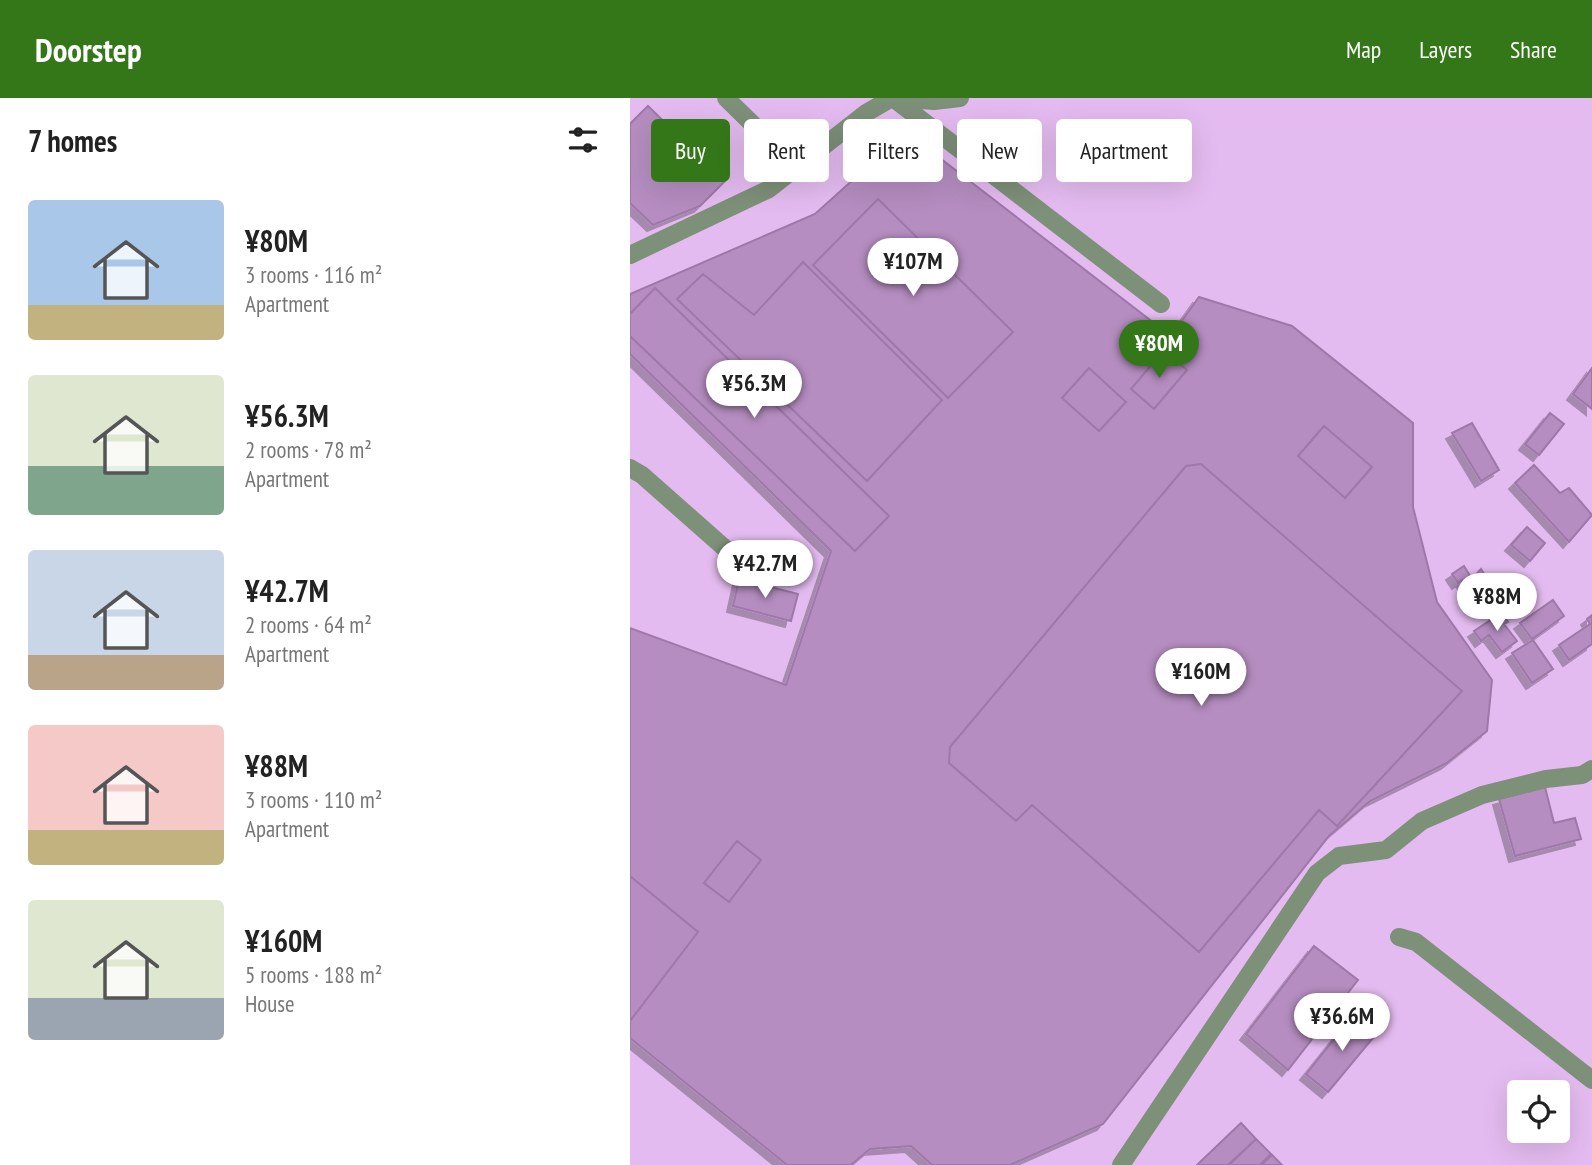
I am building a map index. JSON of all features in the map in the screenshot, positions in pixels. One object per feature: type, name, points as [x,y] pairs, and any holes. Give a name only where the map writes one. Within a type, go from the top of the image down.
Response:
[{"type":"street","points":[[726,98],[747,119]]},
{"type":"street","points":[[893,98],[1161,304]]},
{"type":"street","points":[[829,142],[866,113],[893,98],[960,98]]},
{"type":"street","points":[[630,255],[769,189],[778,182]]},
{"type":"street","points":[[630,468],[642,475],[728,551]]},
{"type":"street","points":[[1121,1165],[1317,873],[1339,856],[1385,850],[1422,821],[1482,795],[1546,779],[1583,775],[1592,769]]},
{"type":"street","points":[[1399,937],[1416,942],[1592,1080]]},
{"type":"building","points":[[648,106],[661,119],[651,119],[651,182],[724,182],[700,206],[653,225],[630,203],[630,124]]},
{"type":"building","points":[[943,160],[957,171],[957,182],[971,182],[1171,336],[1199,297],[1292,326],[1413,423],[1413,507],[1437,602],[1492,680],[1487,731],[1447,763],[1370,801],[1329,836],[1103,1124],[1010,1165],[932,1165],[911,1146],[870,1149],[851,1165],[787,1165],[630,1038],[630,628],[786,685],[831,551],[630,354],[630,294],[815,214],[851,182],[943,182]]},
{"type":"building","points":[[878,199],[1013,332],[948,398],[813,265]]},
{"type":"building","points":[[803,262],[942,400],[867,481],[677,299],[703,274],[754,315]]},
{"type":"building","points":[[655,288],[889,516],[855,551],[630,336],[630,314]]},
{"type":"building","points":[[1164,350],[1187,370],[1154,409],[1131,389]]},
{"type":"building","points":[[1089,368],[1126,402],[1099,431],[1062,398]]},
{"type":"building","points":[[1592,368],[1592,409],[1573,394]]},
{"type":"building","points":[[1550,413],[1564,424],[1539,455],[1525,444]]},
{"type":"building","points":[[1472,423],[1499,470],[1481,481],[1452,433]]},
{"type":"building","points":[[1324,426],[1372,467],[1345,498],[1298,456]]},
{"type":"building","points":[[1201,464],[1462,691],[1337,826],[1319,810],[1199,952],[1032,805],[1016,821],[949,763],[950,747],[1186,466]]},
{"type":"building","points":[[1534,465],[1560,493],[1569,488],[1592,515],[1569,542],[1515,483]]},
{"type":"building","points":[[1527,527],[1545,543],[1530,561],[1511,545]]},
{"type":"building","points":[[1464,566],[1472,579],[1481,569],[1498,596],[1479,607],[1462,580],[1458,583],[1452,574]]},
{"type":"building","points":[[739,579],[798,594],[791,621],[733,606]]},
{"type":"building","points":[[1553,600],[1564,616],[1532,639],[1520,623]]},
{"type":"building","points":[[1501,613],[1508,622],[1504,624],[1517,641],[1502,652],[1489,635],[1481,641],[1474,631]]},
{"type":"building","points":[[1592,615],[1592,644],[1569,660],[1559,645],[1590,624],[1587,619]]},
{"type":"building","points":[[1533,640],[1553,669],[1532,683],[1512,653]]},
{"type":"building","points":[[1545,787],[1554,823],[1575,818],[1581,839],[1515,856],[1499,799]]},
{"type":"building","points":[[737,841],[761,860],[729,902],[704,883]]},
{"type":"building","points":[[630,876],[698,932],[630,1021]]},
{"type":"building","points":[[1314,946],[1358,980],[1288,1070],[1246,1034]]},
{"type":"building","points":[[1355,1013],[1378,1032],[1328,1092],[1306,1074]]},
{"type":"building","points":[[1241,1123],[1256,1139],[1228,1165],[1197,1165]]},
{"type":"building","points":[[1256,1139],[1271,1154],[1260,1165],[1229,1165]]},
{"type":"building","points":[[1272,1155],[1282,1165],[1261,1165]]}]
